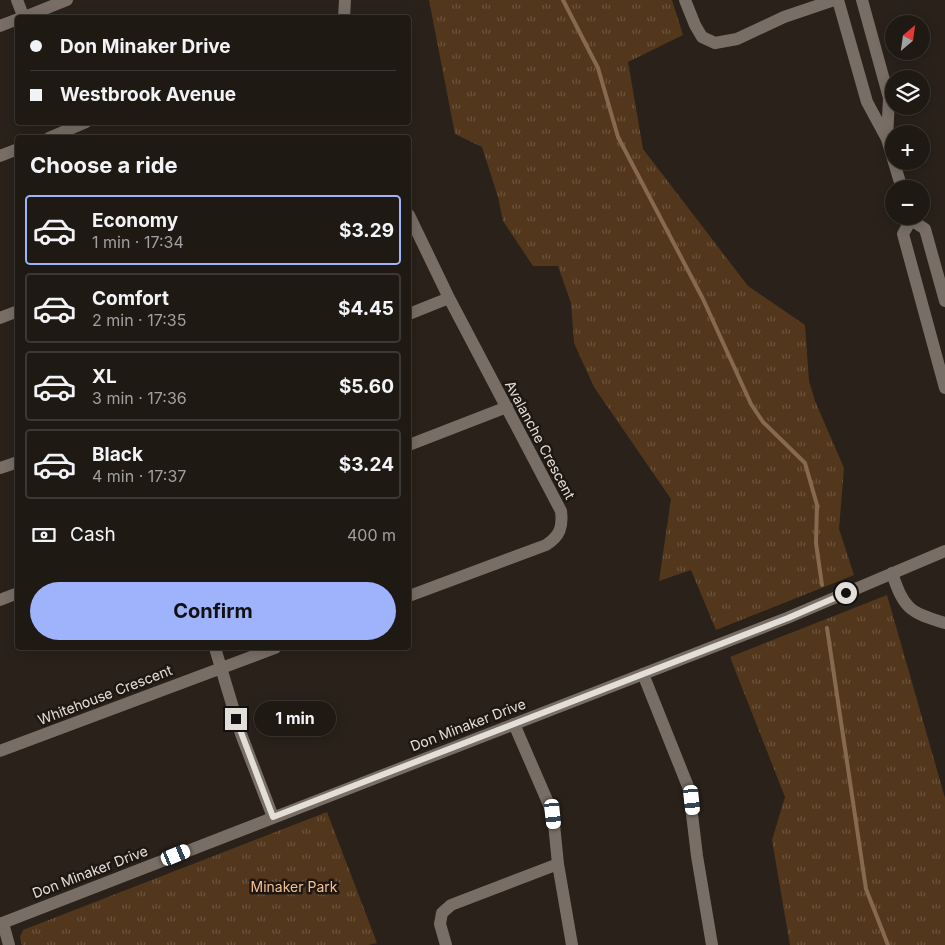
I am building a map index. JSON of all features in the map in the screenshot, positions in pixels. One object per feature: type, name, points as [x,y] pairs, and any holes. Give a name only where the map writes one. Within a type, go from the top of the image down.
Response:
[{"type":"street","points":[[17,0],[22,15]]},
{"type":"street","points":[[28,15],[67,0]]},
{"type":"street","points":[[344,15],[345,0]]},
{"type":"street","points":[[685,0],[695,25],[702,36],[715,43],[737,39],[784,17],[834,0]]},
{"type":"street","points":[[838,0],[867,102],[885,135]]},
{"type":"street","points":[[862,0],[889,98],[888,125]]},
{"type":"street","points":[[0,26],[15,20]]},
{"type":"street","points":[[66,130],[78,125]]},
{"type":"street","points":[[0,156],[15,151]]},
{"type":"street","name":"Avalanche Crescent","points":[[411,219],[449,298],[561,511],[562,522],[560,531],[555,539],[546,545],[411,595]]},
{"type":"street","points":[[907,225],[902,234],[945,388]]},
{"type":"street","points":[[920,225],[925,229],[945,301]]},
{"type":"street","points":[[411,313],[449,298]]},
{"type":"street","points":[[0,318],[15,312]]},
{"type":"street","points":[[411,444],[506,407]]},
{"type":"street","points":[[0,468],[15,463]]},
{"type":"street","name":"Don Minaker Drive","points":[[1,923],[788,618],[945,551]]},
{"type":"street","points":[[892,573],[904,603],[918,614],[945,623]]},
{"type":"street","points":[[0,600],[15,594]]},
{"type":"street","points":[[216,650],[241,734],[273,817]]},
{"type":"street","points":[[221,668],[269,650]]},
{"type":"street","name":"Whitehouse Crescent","points":[[0,751],[221,668]]},
{"type":"street","points":[[643,674],[689,789],[712,945]]},
{"type":"street","points":[[514,724],[553,814],[558,864],[572,945]]},
{"type":"street","points":[[446,945],[440,924],[442,912],[451,905],[558,864]]},
{"type":"street","points":[[1,923],[9,945]]},
{"type":"green space","points":[[429,0],[672,0],[683,35],[628,62],[643,149],[748,286],[805,325],[809,381],[815,401],[844,468],[839,529],[854,575],[716,630],[691,570],[659,581],[671,499],[594,387],[574,343],[571,303],[558,266],[533,266],[503,221],[498,197],[482,147],[455,134]]},
{"type":"green space","points":[[887,595],[945,798],[945,945],[790,945],[772,840],[785,797],[730,657]]},
{"type":"green space","name":"Minaker Park","points":[[327,812],[377,943],[368,945],[22,945],[20,937],[23,930]]},
{"type":"waterway","points":[[563,0],[598,68],[618,137],[703,299],[751,404],[763,422],[805,463],[817,505],[816,543],[822,585]]},
{"type":"waterway","points":[[827,628],[866,889],[888,945]]},
{"type":"route","points":[[236,719],[273,817],[788,618],[846,593]]}]
